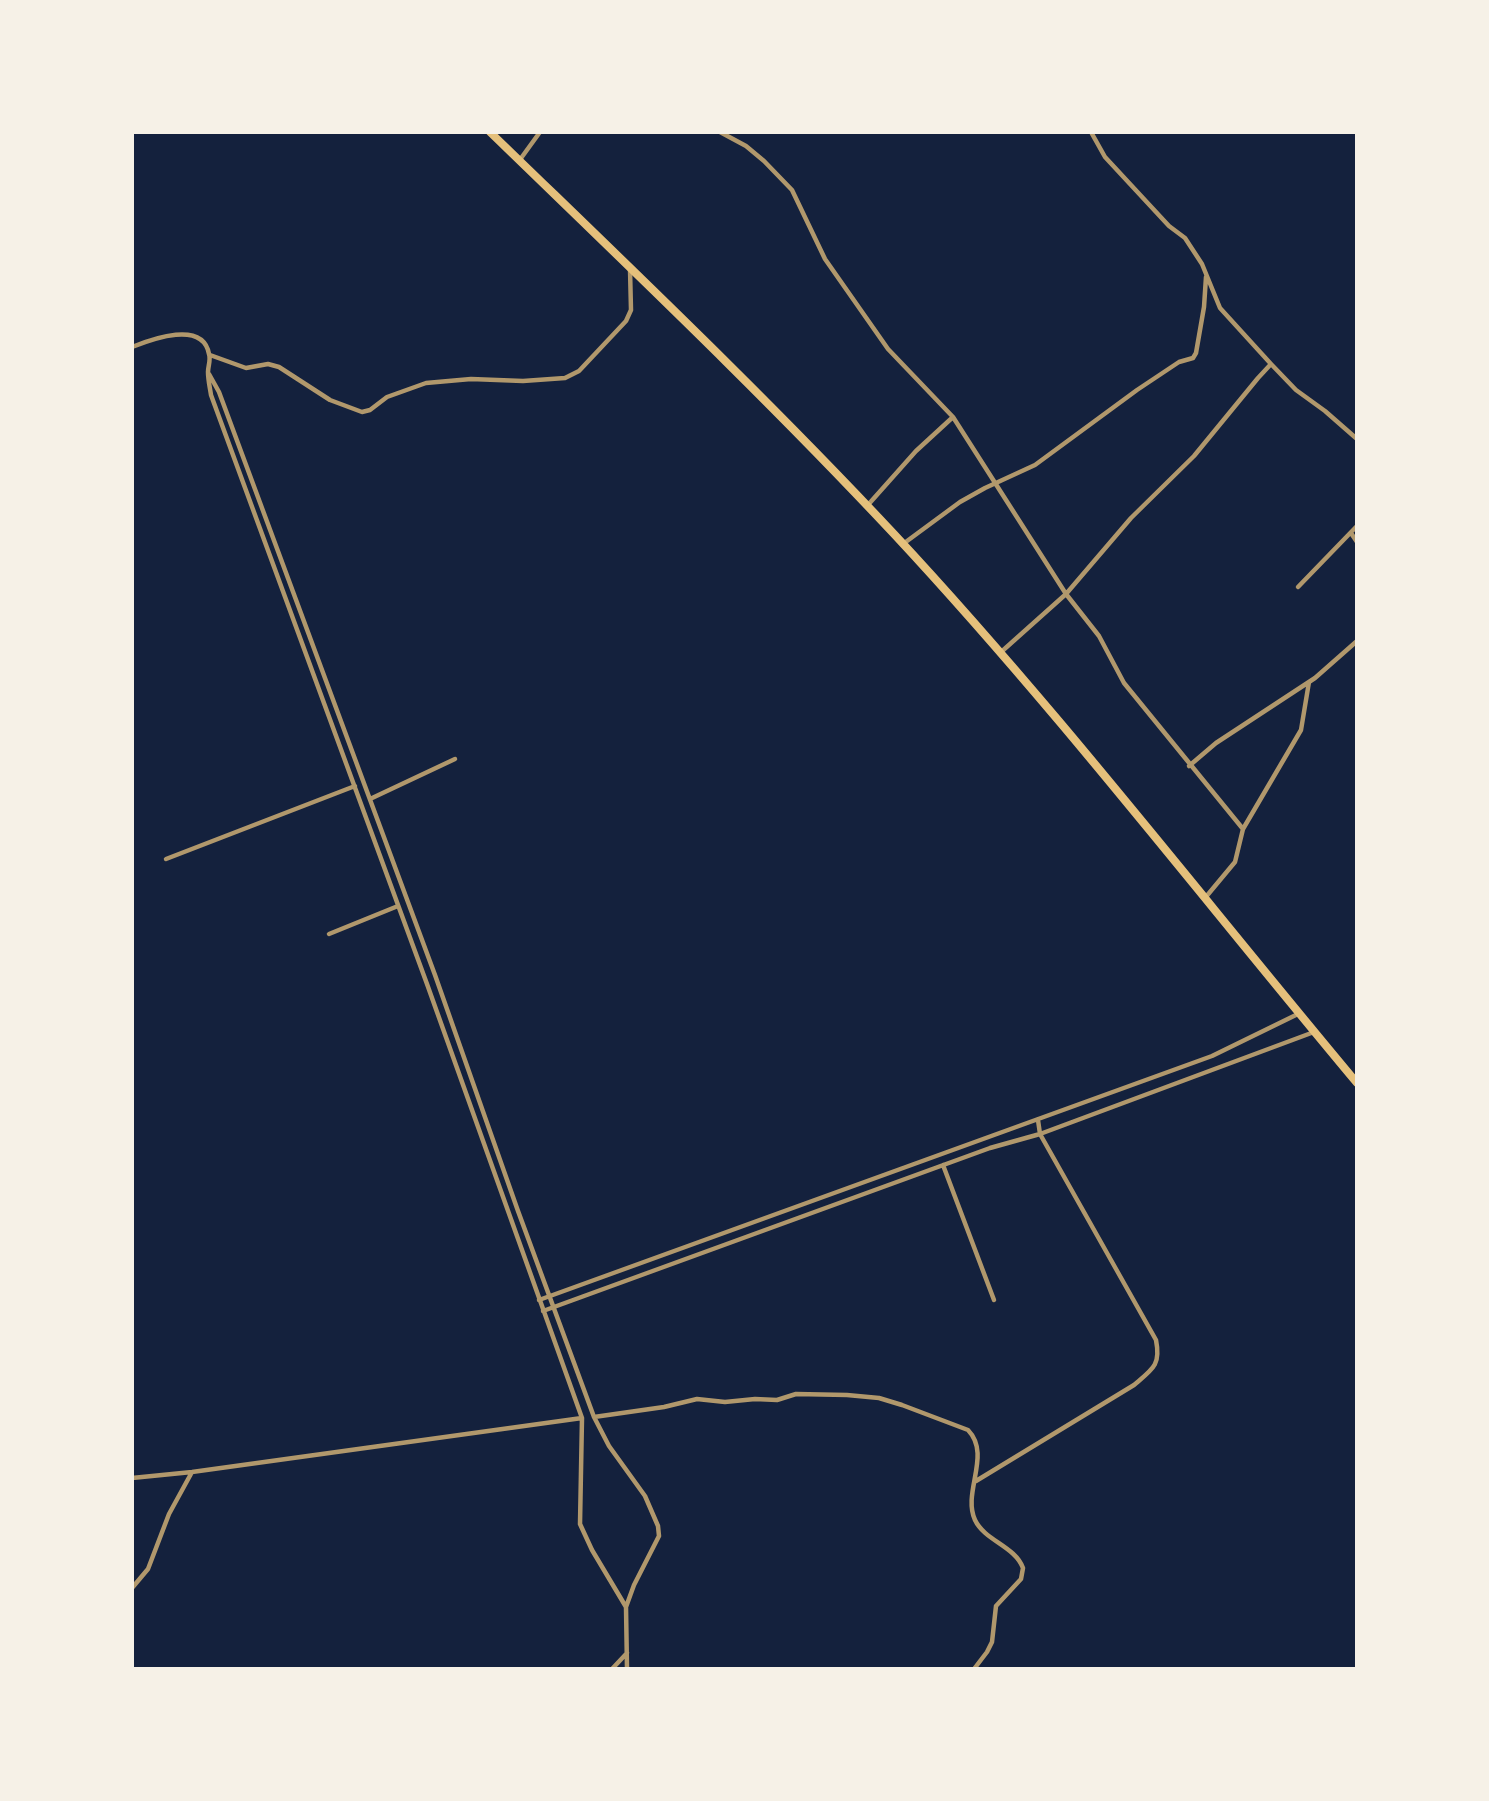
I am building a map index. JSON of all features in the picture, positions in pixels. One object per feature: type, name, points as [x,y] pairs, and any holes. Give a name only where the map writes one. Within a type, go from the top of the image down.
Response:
[{"type":"main road","points":[[490,132],[769,406],[903,544],[1000,653],[1357,1083]]},
{"type":"street","points":[[519,161],[540,132]]},
{"type":"street","points":[[720,132],[746,146],[792,190],[825,259],[888,349],[953,417],[1066,594],[1099,636],[1124,683],[1243,830]]},
{"type":"street","points":[[1091,132],[1106,157],[1169,226],[1185,238],[1207,276],[1220,308],[1296,390],[1326,411],[1357,439]]},
{"type":"street","points":[[210,355],[246,368],[268,364],[279,367],[330,400],[362,412],[370,410],[387,397],[426,383],[565,378],[579,371],[626,321],[631,310],[630,269]]},
{"type":"street","points":[[903,544],[960,502],[1035,465],[1137,390],[1179,362],[1193,358],[1196,353],[1204,307],[1207,276]]},
{"type":"street","points":[[132,347],[163,337],[182,334],[198,337],[204,342],[210,355],[208,372],[211,395],[355,786],[582,1418],[580,1524],[592,1550],[626,1607]]},
{"type":"street","points":[[1000,653],[1066,594],[1131,518],[1194,456],[1271,364]]},
{"type":"street","points":[[208,372],[219,392],[370,799],[594,1417],[609,1446],[645,1496],[658,1526],[659,1536],[634,1585],[626,1607],[627,1669]]},
{"type":"street","points":[[867,506],[916,451],[953,417]]},
{"type":"street","points":[[1298,587],[1357,526]]},
{"type":"street","points":[[1351,533],[1357,542]]},
{"type":"street","points":[[1189,766],[1216,743],[1310,682],[1357,641]]},
{"type":"street","points":[[1205,898],[1235,862],[1243,830],[1300,729],[1310,682]]},
{"type":"street","points":[[370,799],[455,759]]},
{"type":"street","points":[[166,859],[355,786]]},
{"type":"street","points":[[328,934],[398,906]]},
{"type":"street","points":[[539,1300],[1212,1056],[1300,1013]]},
{"type":"street","points":[[543,1311],[990,1148],[1040,1134],[1314,1032]]},
{"type":"street","points":[[976,1481],[1134,1385],[1152,1370],[1159,1354],[1156,1340],[1040,1134],[1038,1119]]},
{"type":"street","points":[[943,1165],[994,1300]]},
{"type":"street","points":[[594,1417],[664,1407],[697,1399],[725,1402],[772,1400],[796,1394],[879,1398],[968,1430],[977,1455],[976,1481],[970,1498],[975,1520],[981,1530],[1014,1554],[1021,1563],[1023,1574],[996,1606],[992,1642],[974,1669]]},
{"type":"street","points":[[132,1478],[192,1472],[582,1418]]},
{"type":"street","points":[[132,1588],[148,1569],[169,1514],[192,1472]]},
{"type":"street","points":[[612,1669],[627,1653]]}]
